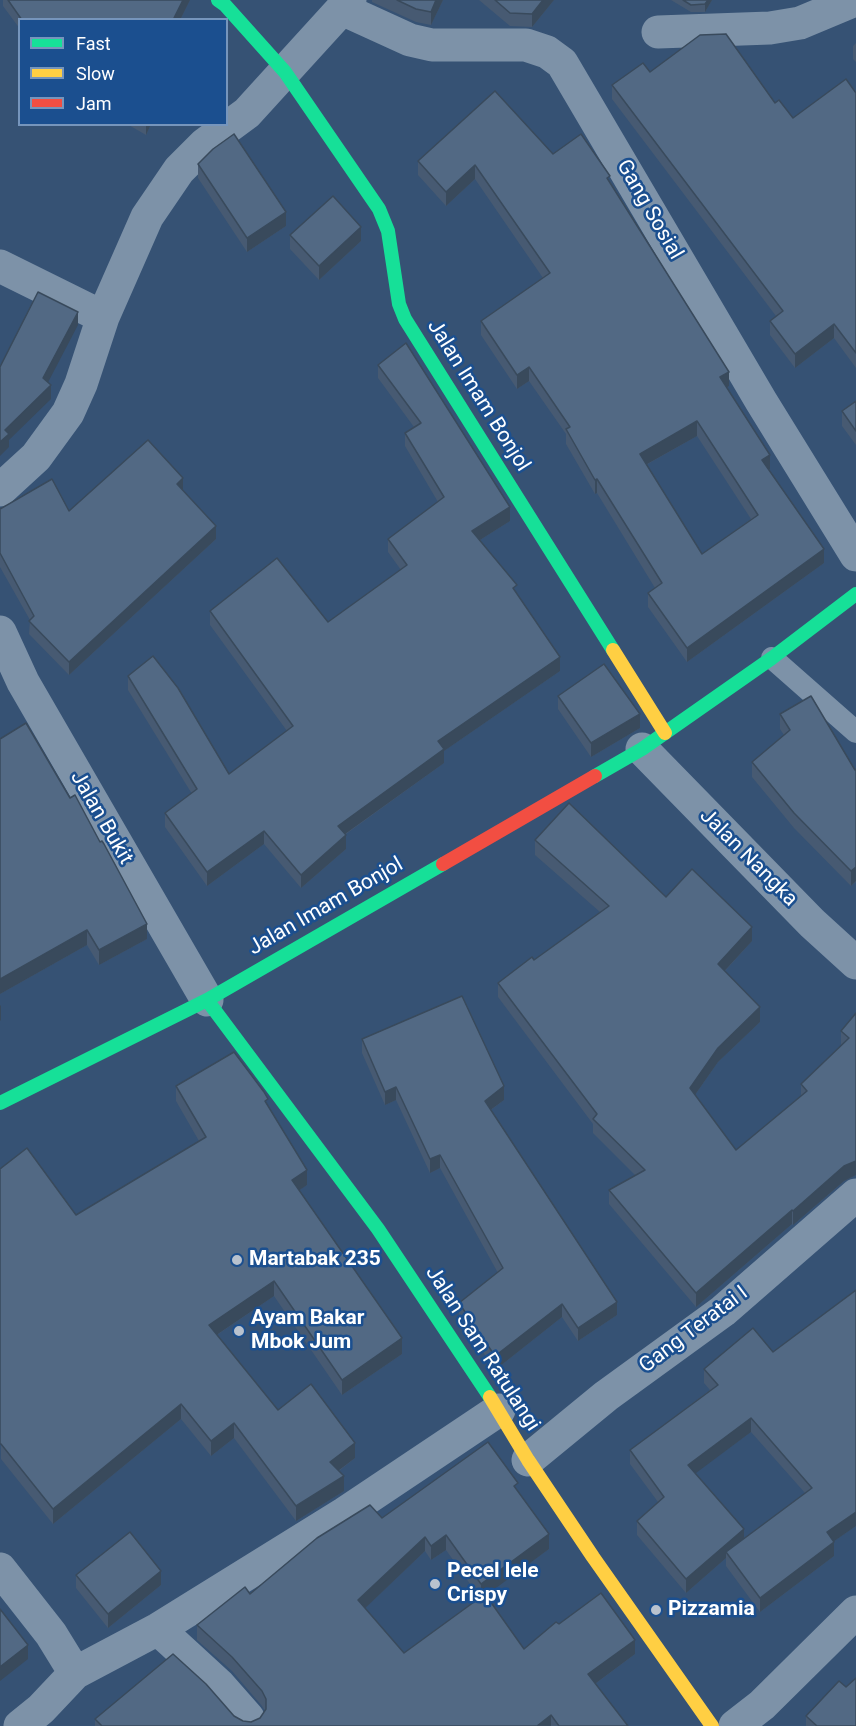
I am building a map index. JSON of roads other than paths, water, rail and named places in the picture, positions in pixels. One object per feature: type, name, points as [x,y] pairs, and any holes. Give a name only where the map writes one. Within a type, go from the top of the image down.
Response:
[{"type":"main road","name":"Jalan Imam Bonjol","points":[[218,0],[285,72],[379,209],[388,231],[399,304],[405,319],[654,741]]},
{"type":"main road","name":"Jalan Imam Bonjol","points":[[0,1103],[207,1000],[654,741],[772,658],[856,594]]},
{"type":"main road","name":"Jalan Sam Ratulangi","points":[[207,1000],[378,1229],[499,1410],[528,1460],[592,1557],[712,1726]]},
{"type":"street","points":[[658,32],[770,28],[800,23],[855,0]]},
{"type":"street","points":[[0,490],[36,457],[68,413],[81,384],[103,317],[147,217],[179,170],[205,144],[247,113],[346,4]]},
{"type":"street","name":"Gang Sosial","points":[[346,4],[410,40],[432,45],[526,45],[547,52],[562,63],[760,401],[856,555]]},
{"type":"street","points":[[0,266],[103,317]]},
{"type":"street","name":"Jalan Bukit","points":[[0,632],[11,684],[207,1000]]},
{"type":"street","name":"Jalan Nangka","points":[[654,741],[812,923],[856,963]]},
{"type":"street","name":"Gang Teratai I","points":[[528,1460],[606,1396],[723,1311],[856,1195]]},
{"type":"street","points":[[38,1720],[75,1673],[158,1629],[345,1513],[499,1410]]},
{"type":"street","points":[[0,1569],[51,1634],[75,1673]]},
{"type":"street","points":[[735,1726],[762,1705],[856,1612]]},
{"type":"street","points":[[158,1629],[219,1685],[248,1718]]},
{"type":"lane","points":[[772,658],[856,732]]},
{"type":"place","name":"Martabak 235","points":[[237,1260]]},
{"type":"place","name":"Ayam Bakar Mbok Jum","points":[[239,1331]]},
{"type":"place","name":"Pecel lele Crispy","points":[[435,1584]]},
{"type":"place","name":"Pizzamia","points":[[656,1610]]}]
